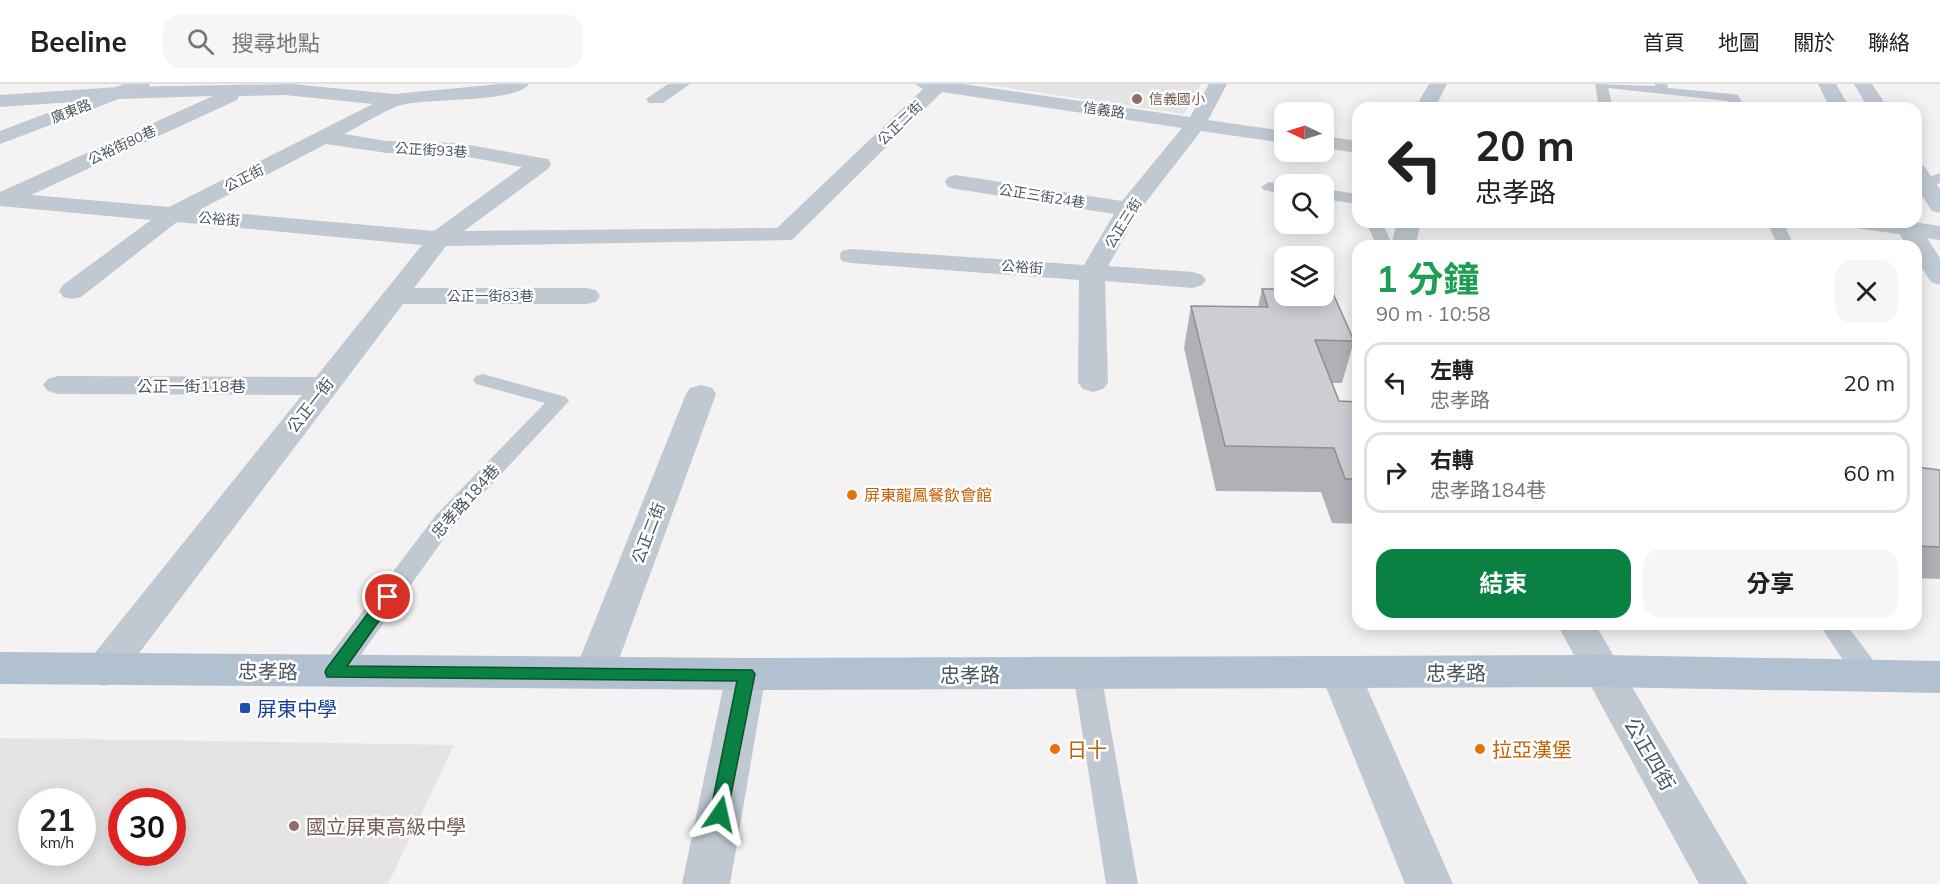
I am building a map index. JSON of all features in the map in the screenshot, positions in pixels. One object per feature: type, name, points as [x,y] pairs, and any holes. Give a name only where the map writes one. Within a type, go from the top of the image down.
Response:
[{"type":"main road","name":"忠孝路","points":[[0,668],[746,674],[1602,671],[1940,677]]},
{"type":"street","name":"廣東路","points":[[0,138],[141,84]]},
{"type":"street","name":"公正街","points":[[72,291],[172,215],[428,84]]},
{"type":"street","points":[[656,99],[681,84]]},
{"type":"street","name":"公正三街","points":[[1092,272],[1128,209],[1196,124],[1218,84]]},
{"type":"street","points":[[1428,102],[1438,84]]},
{"type":"street","points":[[1827,84],[1837,102]]},
{"type":"street","points":[[1863,84],[1874,102]]},
{"type":"street","name":"信義路","points":[[931,85],[1274,136]]},
{"type":"street","name":"公正二街","points":[[783,235],[931,85]]},
{"type":"street","points":[[0,102],[118,93],[285,89],[396,100],[514,86]]},
{"type":"street","name":"公裕街80巷","points":[[1,200],[240,91]]},
{"type":"street","name":"公正街93巷","points":[[322,137],[387,147],[458,149],[540,165]]},
{"type":"street","points":[[1334,144],[1352,146]]},
{"type":"street","name":"公正一街","points":[[104,670],[439,239],[540,165]]},
{"type":"street","points":[[1926,178],[1940,206]]},
{"type":"street","name":"公正三街24巷","points":[[956,182],[1128,209]]},
{"type":"street","name":"公裕街","points":[[1,200],[439,239],[783,235]]},
{"type":"street","points":[[1919,228],[1940,233]]},
{"type":"street","points":[[1922,250],[1940,278]]},
{"type":"street","name":"公裕街","points":[[851,256],[1193,280]]},
{"type":"street","points":[[1092,272],[1093,383]]},
{"type":"street","name":"公正一街83巷","points":[[394,296],[586,296]]},
{"type":"street","name":"公正一街118巷","points":[[58,386],[324,387]]},
{"type":"street","name":"公正二街","points":[[594,673],[701,394]]},
{"type":"street","name":"公正四街","points":[[1579,630],[1724,884]]},
{"type":"street","points":[[1340,672],[1430,884]]},
{"type":"street","points":[[706,884],[746,674]]},
{"type":"lane","points":[[1605,102],[1603,84],[1662,87],[1733,98],[1735,102]]},
{"type":"lane","points":[[1334,196],[1352,198]]},
{"type":"lane","name":"忠孝路184巷","points":[[333,672],[444,521],[559,401],[483,380]]},
{"type":"lane","points":[[1836,630],[1869,676]]},
{"type":"lane","points":[[1087,673],[1122,884]]},
{"type":"shaded area","name":"信義國小","points":[[981,84],[1201,84],[1184,114]]},
{"type":"shaded area","name":"國立屏東高級中學","points":[[0,738],[454,745],[388,884],[0,884]]},
{"type":"building","points":[[1262,289],[1274,289],[1274,306],[1334,306],[1334,296],[1352,341],[1315,340],[1339,401],[1352,402],[1352,479],[1345,479],[1334,448],[1225,446],[1191,306],[1268,307]]},
{"type":"building","points":[[1922,468],[1940,470],[1940,547],[1922,546]]},
{"type":"place","name":"信義國小","points":[[1137,99]]},
{"type":"place","name":"屏東龍鳳餐飲會館","points":[[852,495]]},
{"type":"place","name":"屏東中學","points":[[245,708]]},
{"type":"place","name":"日十","points":[[1055,749]]},
{"type":"place","name":"拉亞漢堡","points":[[1480,749]]},
{"type":"place","name":"國立屏東高級中學","points":[[294,826]]},
{"type":"route","points":[[388,597],[333,672],[746,674],[720,814]]}]
